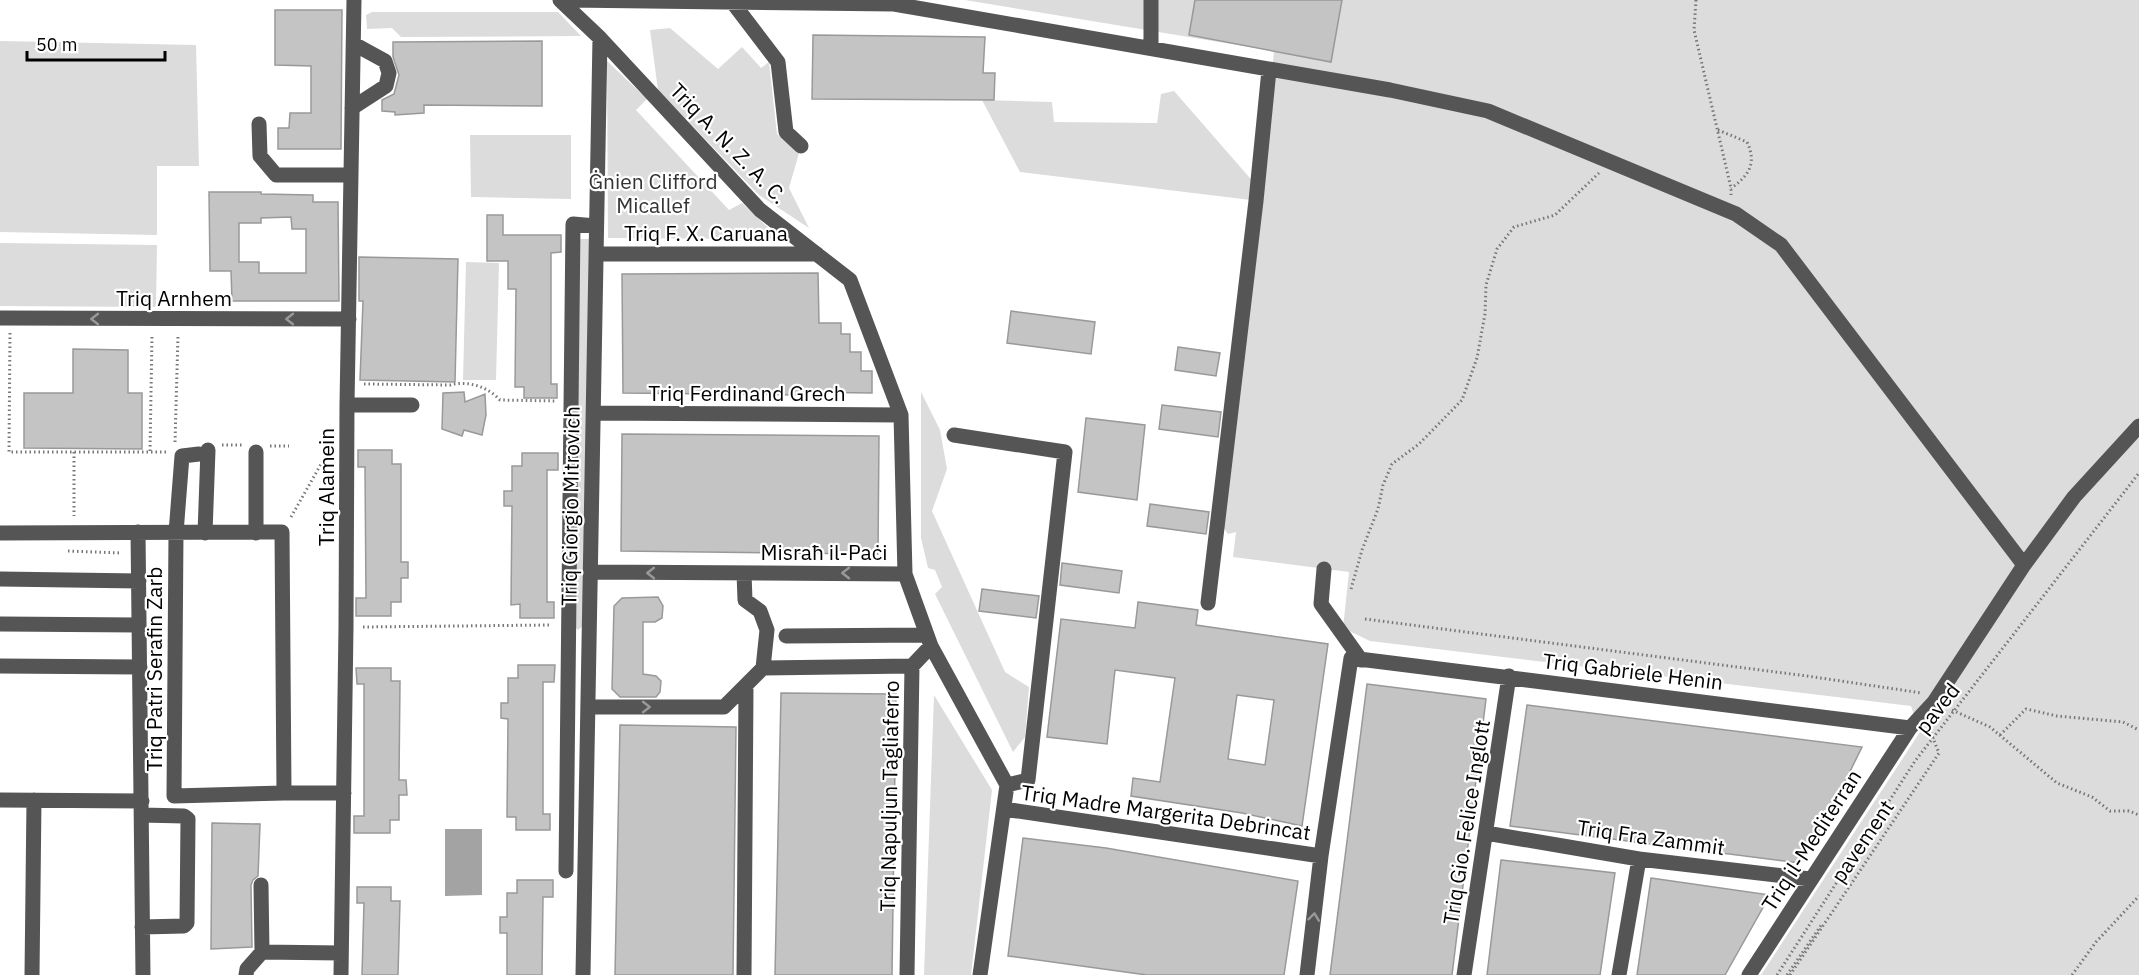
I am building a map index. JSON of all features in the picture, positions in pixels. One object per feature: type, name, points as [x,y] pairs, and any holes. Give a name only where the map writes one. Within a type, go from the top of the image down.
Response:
[{"type":"street","name":"Triq Alamein","points":[[341,975],[346,446],[354,0]]},
{"type":"street","name":"Triq A. N. Z. A. C.","points":[[560,0],[600,38],[760,210],[850,280],[901,415]]},
{"type":"street","points":[[569,0],[733,3],[894,2],[1390,90],[1488,111],[1729,211],[1781,245],[2024,565]]},
{"type":"street","points":[[1151,0],[1151,48]]},
{"type":"street","points":[[733,3],[778,62],[786,132],[801,146]]},
{"type":"street","name":"Triq Giorgio Mitrovich","points":[[583,975],[600,38]]},
{"type":"street","points":[[352,108],[386,86],[389,73],[385,61],[354,44]]},
{"type":"street","points":[[1208,603],[1256,201],[1269,70]]},
{"type":"street","points":[[259,124],[261,156],[276,175],[351,175]]},
{"type":"street","points":[[566,871],[573,224],[596,226]]},
{"type":"street","name":"Triq F. X. Caruana","points":[[596,254],[817,254]]},
{"type":"street","name":"Triq Arnhem","points":[[5,318],[349,319]]},
{"type":"street","points":[[347,405],[412,405]]},
{"type":"street","name":"Triq Ferdinand Grech","points":[[593,413],[901,415]]},
{"type":"street","points":[[901,415],[904,573],[929,640],[1007,785],[981,975]]},
{"type":"street","name":"Triq il-Mediterran","points":[[1749,975],[1910,728],[1935,701],[2024,565],[2074,496],[2139,426]]},
{"type":"street","points":[[954,435],[1065,452],[1028,780],[1007,785]]},
{"type":"street","points":[[255,448],[256,532]]},
{"type":"street","points":[[176,533],[179,452],[209,450],[205,533]]},
{"type":"street","points":[[138,532],[143,975]]},
{"type":"street","points":[[0,533],[282,532],[284,793],[344,794]]},
{"type":"street","name":"Triq Patri Serafin Zarb","points":[[176,533],[174,796],[284,793]]},
{"type":"street","points":[[1307,975],[1321,856],[1356,659],[1321,604],[1324,569]]},
{"type":"street","name":"Misraħ il-Paċi","points":[[590,572],[904,573]]},
{"type":"street","name":"Misraħ il-Paċi","points":[[744,573],[745,600],[760,611],[767,630],[763,668]]},
{"type":"street","points":[[0,579],[139,581]]},
{"type":"street","points":[[0,624],[139,625]]},
{"type":"street","points":[[786,636],[929,640]]},
{"type":"street","name":"Triq Napuljun Tagliaferro","points":[[907,975],[912,666],[929,640]]},
{"type":"street","name":"Triq Gabriele Henin","points":[[1356,659],[1509,676],[1910,728]]},
{"type":"street","points":[[0,666],[140,667]]},
{"type":"street","points":[[588,707],[724,707],[763,668],[912,666]]},
{"type":"street","name":"Triq Gio. Felice Inglott","points":[[1464,975],[1509,676]]},
{"type":"street","points":[[744,975],[746,687]]},
{"type":"street","points":[[0,800],[34,800],[142,808],[184,816],[188,819],[188,923],[184,926],[142,927]]},
{"type":"street","points":[[32,975],[34,800]]},
{"type":"street","name":"Triq Madre Margerita Debrincat","points":[[1004,809],[1321,856]]},
{"type":"street","name":"Triq Fra Zammit","points":[[1486,833],[1639,859],[1810,879]]},
{"type":"street","points":[[1619,975],[1639,859]]},
{"type":"street","points":[[246,975],[247,969],[262,952],[261,885]]},
{"type":"street","points":[[262,952],[341,953]]},
{"type":"path","points":[[1696,0],[1694,30],[1731,188],[1729,211]]},
{"type":"path","points":[[1718,130],[1747,142],[1751,151],[1750,167],[1743,180],[1731,188]]},
{"type":"path","points":[[1351,589],[1362,550],[1378,509],[1383,485],[1392,464],[1419,444],[1462,400],[1477,358],[1485,314],[1486,285],[1497,249],[1514,227],[1555,215],[1602,170],[1613,163]]},
{"type":"path","points":[[5,318],[9,452],[179,452],[178,330]]},
{"type":"path","points":[[150,452],[152,333]]},
{"type":"path","points":[[348,384],[450,385],[458,383],[492,391],[500,400],[571,402]]},
{"type":"path","points":[[209,450],[289,446]]},
{"type":"path","points":[[282,532],[330,447],[346,446]]},
{"type":"path","points":[[74,452],[74,533]]},
{"type":"path","name":"paved","points":[[1777,975],[1915,761],[2139,473]]},
{"type":"path","points":[[58,551],[139,553]]},
{"type":"path","points":[[1365,618],[1918,692],[1990,727],[2056,783],[2092,797],[2110,811],[2129,811],[2139,814]]},
{"type":"path","points":[[346,627],[569,624]]},
{"type":"path","points":[[2000,735],[2026,709],[2057,716],[2122,722],[2139,730]]},
{"type":"path","points":[[1789,975],[1939,753],[1927,723]]},
{"type":"path","points":[[2072,975],[2096,942],[2139,896]]},
{"type":"green space","points":[[965,0],[2139,0],[2139,975],[1761,975],[1920,732],[1911,706],[1370,641],[1343,628],[1349,572],[1233,557],[1236,532],[1228,534],[1223,527],[1238,404],[1274,51]]},
{"type":"green space","points":[[372,12],[558,12],[581,36],[401,37],[392,28],[367,29],[366,15]]},
{"type":"green space","points":[[670,28],[718,69],[742,47],[761,68],[769,62],[777,134],[799,153],[789,188],[809,228],[759,195],[658,90],[650,30]]},
{"type":"green space","points":[[0,41],[196,45],[199,166],[157,166],[157,235],[0,232]]},
{"type":"green space","name":"Ġnien Clifford Micallef","points":[[607,61],[647,99],[636,110],[729,210],[742,203],[780,239],[608,238]]},
{"type":"green space","points":[[1174,91],[1256,185],[1251,200],[1020,172],[982,100],[1052,102],[1054,122],[1157,123],[1161,94]]},
{"type":"green space","points":[[470,135],[571,135],[571,199],[471,197]]},
{"type":"green space","points":[[574,239],[589,239],[586,623],[578,630],[571,623]]},
{"type":"green space","points":[[0,243],[157,245],[156,307],[0,306]]},
{"type":"green space","points":[[466,262],[499,263],[496,380],[463,380]]},
{"type":"green space","points":[[921,392],[940,430],[947,469],[932,511],[1005,672],[1029,687],[1025,737],[1013,752],[935,594],[942,587],[935,570],[928,568],[921,538]]},
{"type":"green space","points":[[934,695],[992,790],[971,975],[924,975]]},
{"type":"shaded area","points":[[445,829],[482,829],[482,895],[445,896]]},
{"type":"building","points":[[1195,0],[1342,0],[1331,62],[1189,35]]},
{"type":"building","points":[[275,10],[342,10],[341,149],[278,149],[278,128],[289,128],[290,113],[311,113],[311,66],[275,65]]},
{"type":"building","points":[[813,35],[985,37],[983,73],[995,73],[994,100],[812,99]]},
{"type":"building","points":[[542,41],[542,106],[424,105],[424,113],[395,115],[395,112],[382,111],[382,100],[394,94],[399,75],[393,57],[393,42]]},
{"type":"building","points":[[209,192],[313,195],[313,202],[338,202],[339,301],[232,301],[231,271],[210,271]],"holes":[[[291,217],[292,229],[306,229],[306,273],[259,273],[259,262],[239,262],[239,223],[261,223],[261,218]]]},
{"type":"building","points":[[487,215],[503,215],[503,235],[561,235],[561,252],[551,253],[551,384],[557,384],[557,398],[524,398],[524,387],[515,387],[516,289],[508,289],[508,261],[487,261]]},
{"type":"building","points":[[359,257],[458,259],[455,382],[360,380],[363,301],[359,301]]},
{"type":"building","points":[[818,273],[819,323],[841,323],[841,334],[850,334],[850,352],[861,352],[861,371],[872,371],[872,393],[799,392],[798,395],[623,393],[622,274]]},
{"type":"building","points":[[1011,311],[1095,322],[1091,354],[1007,343]]},
{"type":"building","points":[[1178,347],[1220,353],[1216,376],[1175,370]]},
{"type":"building","points":[[73,349],[128,350],[128,393],[142,393],[142,449],[24,448],[24,393],[73,393]]},
{"type":"building","points":[[464,392],[465,402],[485,394],[486,415],[482,435],[464,430],[462,436],[442,429],[443,393]]},
{"type":"building","points":[[1162,405],[1221,412],[1218,437],[1159,429]]},
{"type":"building","points":[[1086,418],[1145,425],[1137,500],[1078,492]]},
{"type":"building","points":[[622,434],[879,436],[878,554],[621,551]]},
{"type":"building","points":[[358,450],[392,450],[392,464],[401,464],[401,562],[408,562],[408,578],[401,578],[401,602],[391,602],[391,616],[356,616],[356,598],[366,598],[365,467],[358,467]]},
{"type":"building","points":[[522,453],[558,453],[558,470],[547,470],[547,602],[554,602],[554,618],[520,618],[520,604],[511,605],[512,506],[504,506],[504,491],[512,491],[512,466],[522,466]]},
{"type":"building","points":[[1150,504],[1209,512],[1206,534],[1147,526]]},
{"type":"building","points":[[1062,563],[1122,571],[1119,593],[1060,585]]},
{"type":"building","points":[[982,589],[1039,596],[1036,618],[979,611]]},
{"type":"building","points":[[658,597],[663,606],[662,618],[655,622],[643,622],[643,674],[656,676],[661,681],[660,692],[656,697],[620,697],[612,689],[614,606],[622,598]]},
{"type":"building","points":[[1138,602],[1198,610],[1196,625],[1328,644],[1302,826],[1242,813],[1131,796],[1133,778],[1160,782],[1175,678],[1115,670],[1107,744],[1047,737],[1061,619],[1135,628]],"holes":[[[1237,695],[1274,700],[1265,765],[1228,759]]]},
{"type":"building","points":[[518,665],[555,665],[554,682],[543,682],[543,814],[550,814],[550,830],[516,830],[516,817],[507,817],[508,719],[501,718],[501,703],[508,703],[508,678],[518,678]]},
{"type":"building","points":[[356,668],[391,668],[391,681],[400,681],[399,780],[406,780],[407,795],[399,795],[399,820],[390,820],[390,833],[354,833],[354,816],[364,816],[364,684],[357,684]]},
{"type":"building","points":[[1367,684],[1486,699],[1452,975],[1330,975]]},
{"type":"building","points":[[781,693],[896,694],[892,975],[775,975]]},
{"type":"building","points":[[1527,705],[1862,747],[1833,806],[1800,863],[1510,826]]},
{"type":"building","points":[[620,725],[736,727],[733,975],[615,975]]},
{"type":"building","points":[[212,823],[260,824],[258,876],[251,885],[252,947],[211,949]]},
{"type":"building","points":[[1023,838],[1106,848],[1298,881],[1284,975],[1147,975],[1008,956]]},
{"type":"building","points":[[1501,860],[1615,873],[1600,975],[1487,975]]},
{"type":"building","points":[[1651,878],[1770,895],[1725,975],[1637,975]]},
{"type":"building","points":[[517,880],[553,880],[553,897],[543,897],[542,975],[507,975],[507,933],[500,933],[500,917],[507,917],[507,893],[517,893]]},
{"type":"building","points":[[357,887],[391,887],[391,901],[400,901],[398,975],[362,975],[364,903],[357,903]]}]
